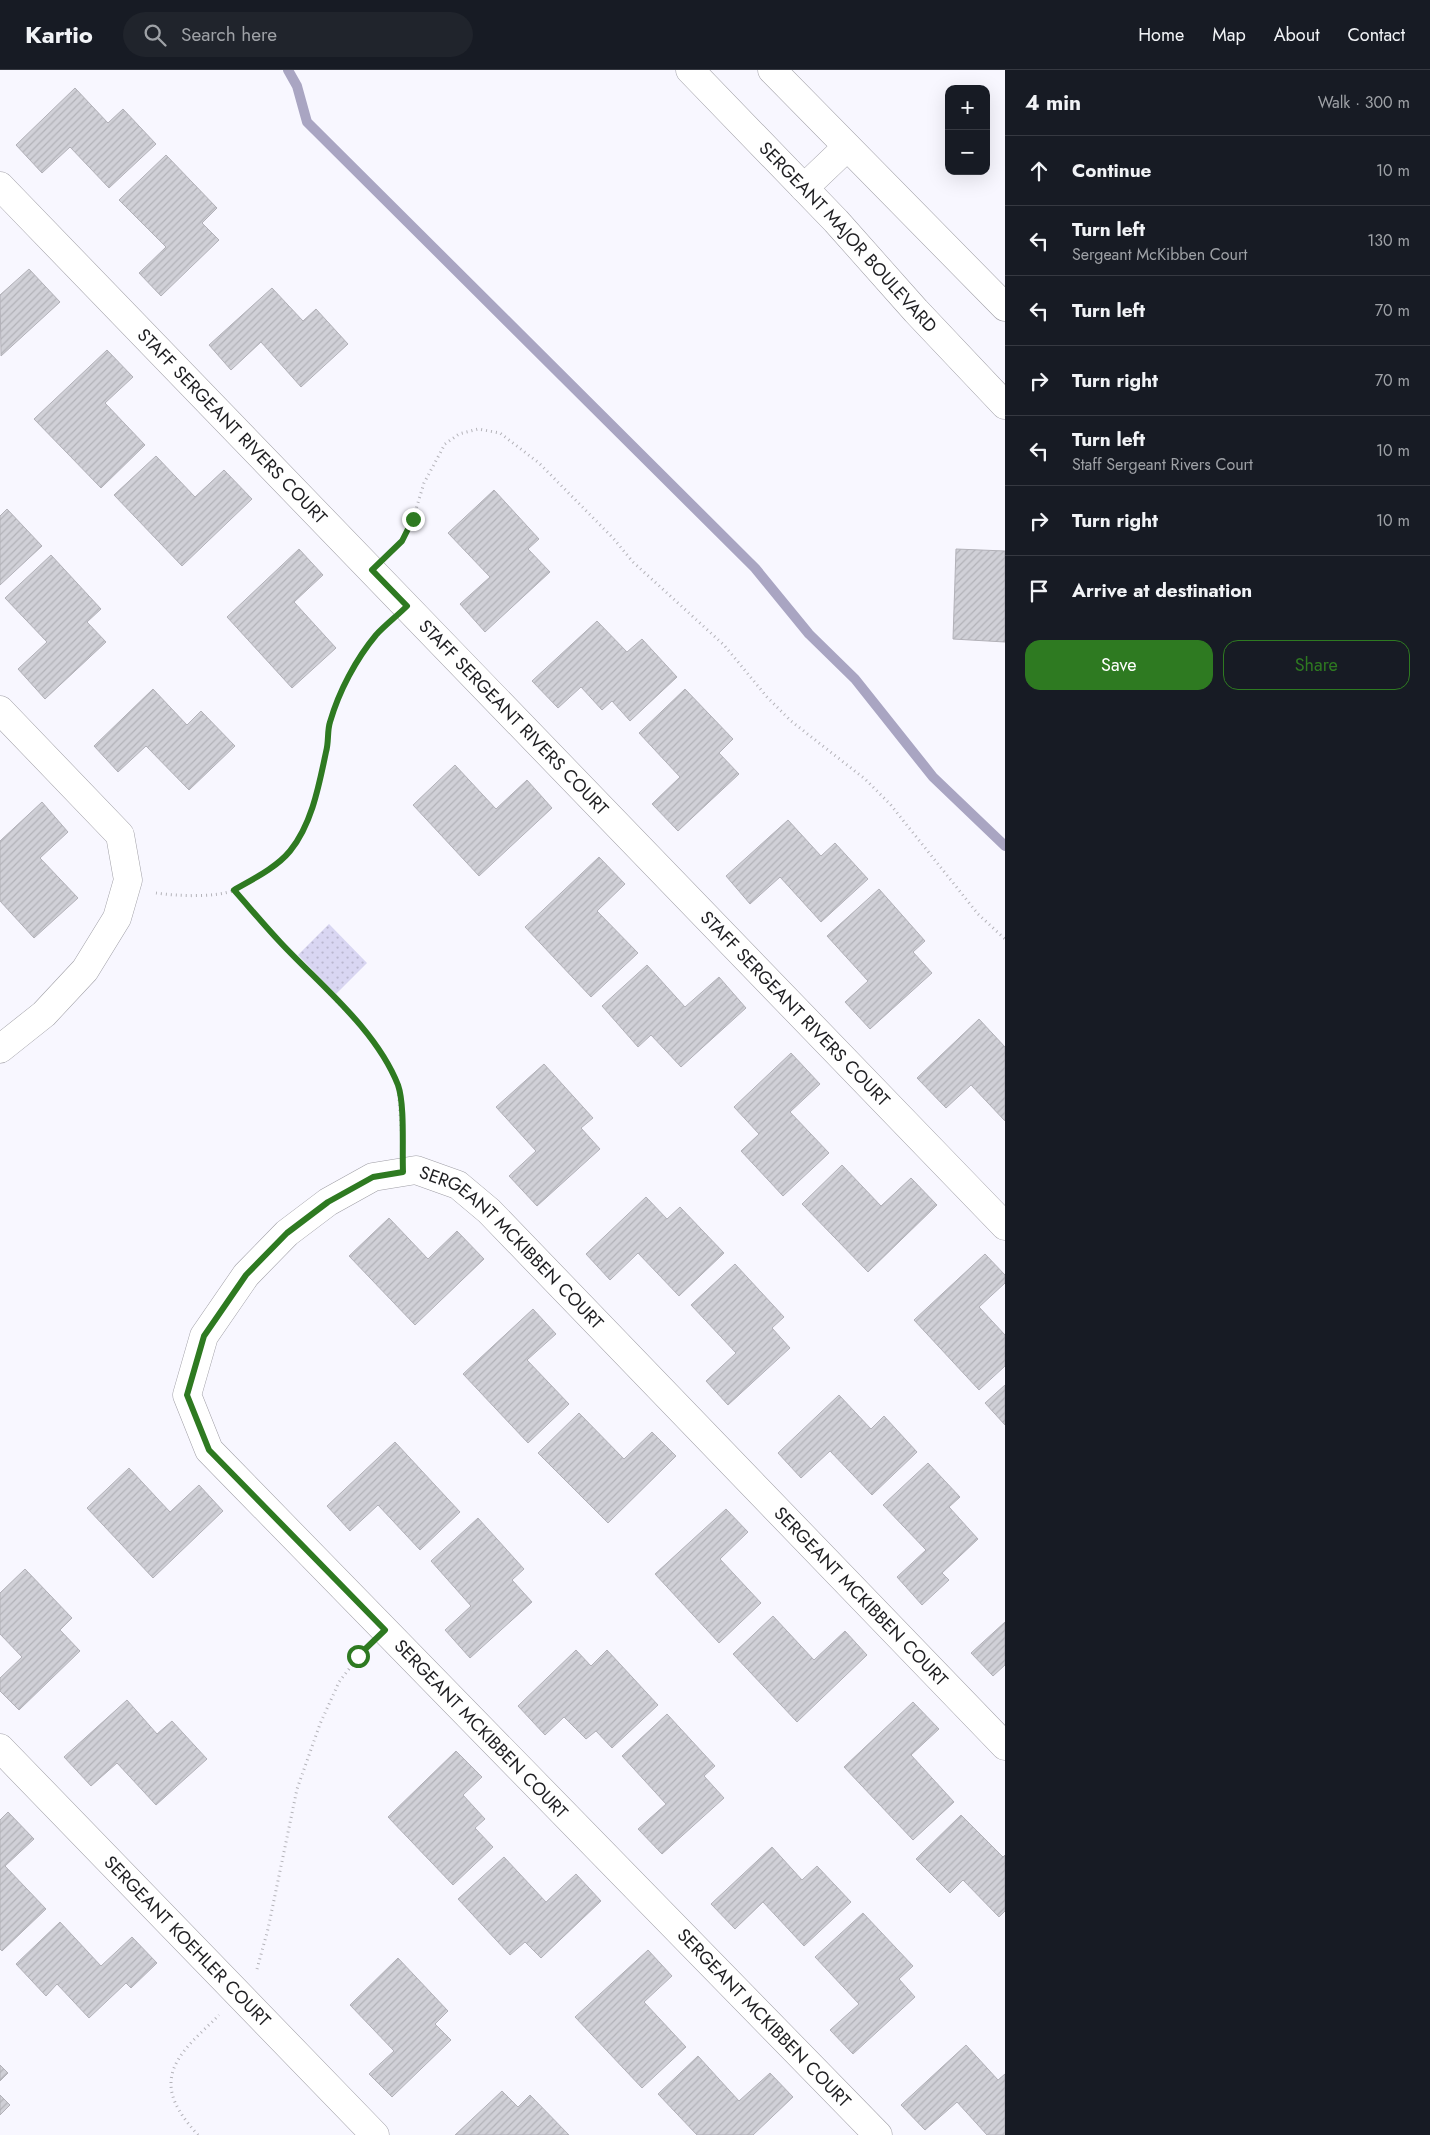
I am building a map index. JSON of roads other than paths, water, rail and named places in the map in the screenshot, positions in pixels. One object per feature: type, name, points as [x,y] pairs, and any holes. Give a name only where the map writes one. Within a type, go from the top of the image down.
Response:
[{"type":"street","name":"SERGEANT MAJOR BOULEVARD","points":[[690,70],[804,188],[1005,404]]},
{"type":"street","points":[[772,70],[1005,307]]},
{"type":"street","points":[[804,188],[847,147]]},
{"type":"street","name":"STAFF SERGEANT RIVERS COURT","points":[[0,186],[1005,1226]]},
{"type":"street","points":[[0,710],[120,834],[128,880],[117,918],[85,970],[44,1014],[0,1049]]},
{"type":"street","name":"SERGEANT MCKIBBEN COURT","points":[[878,2135],[209,1450],[187,1395],[204,1336],[246,1275],[287,1233],[328,1202],[373,1177],[416,1170],[458,1185],[489,1212],[1005,1746]]},
{"type":"street","name":"SERGEANT KOEHLER COURT","points":[[0,1748],[375,2135]]},
{"type":"waterway","points":[[288,70],[297,86],[307,122],[755,568],[809,634],[855,679],[933,777],[1005,846]]}]
